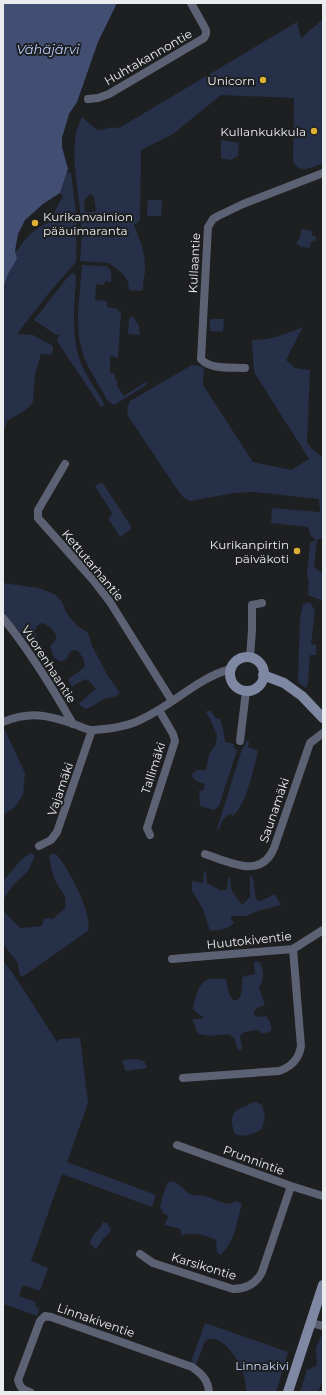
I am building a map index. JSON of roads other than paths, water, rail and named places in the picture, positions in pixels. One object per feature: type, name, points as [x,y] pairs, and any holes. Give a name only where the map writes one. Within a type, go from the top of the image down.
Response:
[{"type":"street","name":"Huhtakannontie","points":[[88,99],[98,98],[109,94],[204,38],[206,30],[191,3]]},
{"type":"street","name":"Kullaantie","points":[[245,368],[216,366],[204,363],[201,359],[208,227],[213,219],[243,204],[323,173]]},
{"type":"street","name":"Kettutarhantie","points":[[65,464],[38,510],[38,518],[94,581],[110,602],[172,701]]},
{"type":"street","points":[[250,657],[252,605],[262,603]]},
{"type":"street","name":"Vuorenhaantie","points":[[3,618],[39,666],[72,724]]},
{"type":"street","points":[[250,657],[260,664],[263,675],[262,681],[259,685],[246,691],[234,685],[231,680],[231,669],[237,660],[250,657]]},
{"type":"street","points":[[3,722],[16,717],[39,715],[54,717],[92,730],[123,726],[143,719],[159,710],[217,672],[231,669]]},
{"type":"street","points":[[263,675],[284,683],[302,696],[323,718]]},
{"type":"street","points":[[240,741],[246,691]]},
{"type":"street","name":"Tallimäki","points":[[150,835],[147,828],[175,742],[173,734],[159,710]]},
{"type":"street","name":"Vajamäki","points":[[39,846],[51,840],[57,832],[92,730]]},
{"type":"street","name":"Saunamäki","points":[[205,854],[245,867],[258,865],[268,859],[274,848],[310,743],[323,733]]},
{"type":"street","name":"Huutokiventie","points":[[172,959],[293,949],[323,930]]},
{"type":"street","points":[[183,1078],[279,1071],[290,1066],[294,1062],[298,1056],[301,1046],[293,949]]},
{"type":"street","name":"Prunnintie","points":[[177,1145],[323,1196]]},
{"type":"street","name":"Karsikontie","points":[[140,1254],[153,1263],[233,1289],[245,1288],[256,1281],[262,1272],[291,1186]]},
{"type":"street","points":[[288,1392],[323,1285]]},
{"type":"street","name":"Linnakiventie","points":[[30,1392],[24,1390],[20,1386],[18,1380],[40,1321],[45,1316],[51,1316],[192,1367],[202,1374],[208,1384],[209,1392]]},
{"type":"street","points":[[311,1323],[323,1326]]},
{"type":"water","name":"Vähäjärvi","points":[[3,3],[117,3],[98,42],[77,102],[69,114],[62,138],[62,147],[68,169],[60,193],[43,204],[25,220],[18,234],[15,251],[17,259],[8,274],[3,288]]},
{"type":"place","name":"Unicorn","points":[[263,80]]},
{"type":"place","name":"Kullankukkula","points":[[314,131]]},
{"type":"place","name":"Kurikanvainion pääuimaranta","points":[[35,223]]},
{"type":"place","name":"Kurikanpirtin päiväkoti","points":[[297,551]]},
{"type":"park label","name":"Linnakivi","points":[[262,1365]]}]
